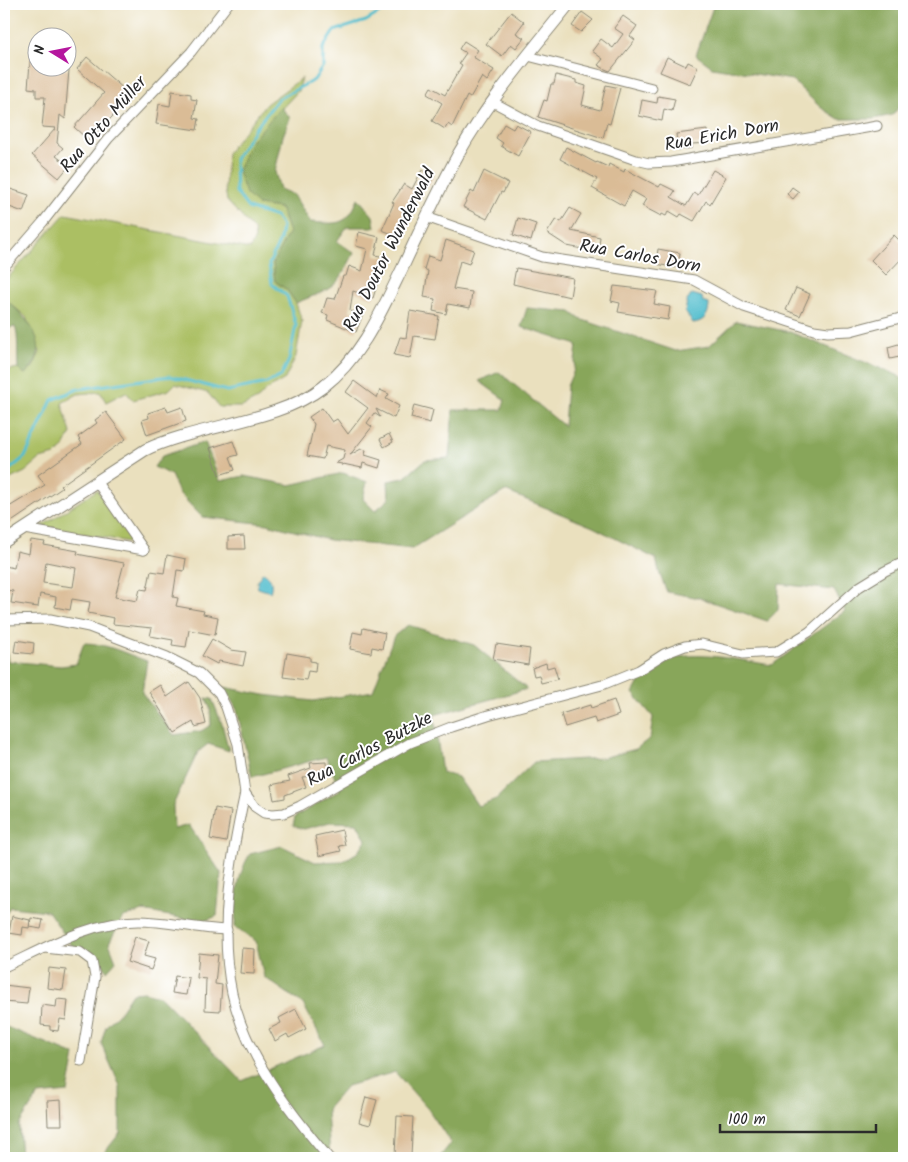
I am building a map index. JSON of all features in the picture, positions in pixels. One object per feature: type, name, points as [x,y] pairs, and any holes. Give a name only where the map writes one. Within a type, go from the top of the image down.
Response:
[{"type":"street","name":"Rua Otto Müller","points":[[4,267],[43,222],[108,139],[191,52],[228,4]]},
{"type":"street","name":"Rua Doutor Wunderwald","points":[[4,542],[96,481],[157,444],[290,405],[322,388],[349,363],[366,339],[460,151],[493,102],[569,4]]},
{"type":"street","points":[[528,56],[652,88]]},
{"type":"street","name":"Rua Erich Dorn","points":[[493,102],[538,126],[649,163],[671,162],[878,126]]},
{"type":"street","name":"Rua Carlos Dorn","points":[[426,218],[542,257],[694,280],[744,307],[814,330],[828,332],[851,331],[904,317]]},
{"type":"street","points":[[24,529],[144,550],[96,481]]},
{"type":"street","name":"Rua Carlos Butzke","points":[[245,793],[255,807],[264,812],[284,813],[410,743],[488,715],[602,685],[639,670],[664,654],[684,646],[702,644],[743,654],[776,652],[808,632],[859,587],[885,570],[904,562]]},
{"type":"street","points":[[4,620],[50,619],[89,627],[167,657],[199,673],[219,693],[233,725],[241,761],[245,793],[231,868],[227,930],[228,970],[232,994],[252,1048],[277,1091],[329,1158]]},
{"type":"street","points":[[4,967],[91,930],[136,921],[198,929],[227,930]]},
{"type":"street","points":[[45,948],[80,952],[92,961],[94,977],[81,1061]]},
{"type":"green space","points":[[714,4],[904,4],[904,100],[893,115],[873,119],[839,119],[820,107],[792,80],[712,67],[696,55]]},
{"type":"green space","points":[[302,78],[298,91],[250,143],[258,205],[280,208],[289,232],[273,263],[275,281],[287,290],[296,303],[302,321],[296,356],[285,379],[265,391],[259,398],[242,407],[219,407],[208,393],[175,384],[169,390],[133,400],[126,392],[106,402],[100,392],[78,394],[62,403],[71,433],[63,449],[55,455],[40,459],[25,472],[4,482],[4,371],[18,368],[25,374],[33,367],[40,352],[26,317],[4,298],[4,282],[65,214],[250,249],[255,238],[254,230],[227,201],[225,188],[227,153],[266,104]]},
{"type":"green space","points":[[281,107],[290,118],[283,136],[275,172],[280,189],[294,195],[310,222],[334,223],[346,219],[358,198],[373,216],[375,227],[347,227],[337,241],[354,253],[342,275],[326,290],[296,303],[287,290],[275,281],[273,263],[289,232],[280,208],[258,205],[246,194],[238,171],[250,143]]},
{"type":"green space","points":[[4,298],[29,324],[35,333],[38,343],[38,354],[34,364],[25,374],[18,368],[15,327],[4,329]]},
{"type":"green space","points":[[527,308],[571,312],[580,319],[676,351],[709,346],[736,321],[790,332],[897,375],[904,380],[904,1158],[439,1158],[451,1143],[428,1109],[395,1072],[347,1086],[327,1109],[330,1158],[100,1158],[120,1133],[120,1086],[101,1043],[106,1026],[119,1013],[132,993],[144,992],[160,996],[242,1081],[325,1045],[303,1004],[264,977],[256,941],[235,927],[239,880],[250,854],[282,846],[315,862],[343,861],[358,852],[366,840],[357,823],[330,822],[304,829],[293,826],[295,817],[340,790],[326,757],[252,777],[237,710],[224,687],[264,695],[313,701],[373,691],[394,636],[408,625],[474,645],[527,689],[434,715],[442,773],[458,777],[478,806],[496,799],[534,762],[602,758],[636,749],[650,738],[653,717],[633,693],[643,675],[657,664],[672,658],[706,656],[772,665],[845,611],[834,590],[779,584],[778,610],[767,621],[700,598],[667,592],[656,559],[593,527],[505,491],[412,549],[329,540],[267,524],[202,517],[179,493],[171,475],[154,467],[162,456],[205,442],[220,481],[244,476],[290,485],[343,473],[367,482],[363,499],[375,511],[389,499],[388,481],[404,478],[425,460],[449,458],[453,410],[502,410],[505,400],[479,381],[499,372],[564,426],[567,386],[574,370],[577,345],[521,327]]},
{"type":"green space","points":[[97,490],[134,543],[42,526]]},
{"type":"green space","points":[[4,629],[8,661],[61,666],[76,664],[84,643],[92,643],[147,661],[142,693],[174,735],[201,731],[211,725],[210,708],[206,698],[212,699],[222,724],[229,751],[208,744],[198,752],[173,805],[174,829],[189,825],[221,873],[217,916],[202,922],[143,911],[123,917],[109,943],[116,961],[107,971],[96,955],[72,946],[48,911],[10,907],[4,917]]},
{"type":"green space","points":[[4,1026],[75,1055],[68,1092],[38,1095],[19,1125],[21,1158],[4,1158]]},
{"type":"water","points":[[692,294],[702,297],[703,302],[709,304],[705,317],[693,323],[685,312],[687,301]]},
{"type":"water","points":[[263,572],[271,580],[270,592],[258,588],[257,581]]},
{"type":"building","points":[[511,12],[524,22],[516,33],[524,38],[516,48],[511,44],[502,56],[486,44]]},
{"type":"building","points":[[582,12],[593,20],[581,32],[572,26]]},
{"type":"building","points":[[623,16],[637,26],[630,36],[635,40],[610,71],[598,65],[603,59],[592,51],[601,39],[613,48],[623,34],[614,28]]},
{"type":"building","points":[[464,41],[478,50],[473,57],[494,70],[487,81],[482,77],[470,98],[467,96],[452,127],[448,124],[445,129],[432,121],[442,103],[427,94],[431,87],[445,95],[462,65],[459,63],[466,53],[459,49]]},
{"type":"building","points":[[87,57],[132,96],[89,141],[74,127],[104,93],[78,68]]},
{"type":"building","points":[[667,57],[686,66],[688,62],[698,67],[690,84],[660,72]]},
{"type":"building","points":[[556,75],[576,80],[576,83],[586,86],[582,105],[600,110],[606,85],[620,88],[610,124],[607,123],[603,138],[538,117],[544,100],[547,101],[551,84],[554,84]]},
{"type":"building","points":[[29,78],[68,78],[65,119],[60,115],[57,143],[63,148],[56,156],[69,166],[59,178],[32,155],[56,128],[42,127],[45,97],[36,97],[36,89],[28,88]]},
{"type":"building","points":[[172,91],[191,94],[191,99],[197,100],[194,118],[199,119],[197,130],[156,124],[159,104],[170,106]]},
{"type":"building","points":[[658,96],[675,99],[672,111],[664,109],[662,121],[639,116],[642,100],[657,103]]},
{"type":"building","points":[[504,124],[513,129],[516,124],[531,132],[518,156],[501,146],[503,143],[496,138]]},
{"type":"building","points":[[707,130],[708,143],[692,144],[692,148],[678,150],[676,134]]},
{"type":"building","points":[[566,147],[596,163],[608,167],[609,164],[624,172],[625,169],[659,187],[661,184],[675,191],[671,197],[686,206],[694,193],[698,195],[713,170],[726,177],[710,204],[706,201],[694,221],[681,214],[679,217],[669,211],[666,216],[662,214],[661,216],[642,206],[646,199],[632,191],[624,206],[592,188],[597,179],[560,159]]},
{"type":"building","points":[[422,170],[434,176],[428,187],[424,185],[403,216],[395,235],[382,230],[394,203],[392,202],[404,184],[412,189]]},
{"type":"building","points":[[484,171],[508,183],[503,193],[501,192],[487,219],[463,207],[471,191],[474,193]]},
{"type":"building","points":[[4,187],[29,195],[23,212],[4,205]]},
{"type":"building","points":[[792,187],[799,192],[793,199],[787,194]]},
{"type":"building","points":[[570,208],[581,214],[571,231],[600,237],[598,252],[567,246],[547,233],[556,219],[561,222]]},
{"type":"building","points":[[518,218],[536,224],[531,241],[513,235]]},
{"type":"building","points":[[359,232],[379,237],[375,255],[385,257],[373,298],[353,291],[350,311],[363,314],[356,332],[327,320],[328,315],[322,313],[327,298],[335,299],[343,276],[346,276],[349,266],[362,271],[367,249],[356,246]]},
{"type":"building","points":[[894,235],[904,245],[904,256],[886,275],[871,260]]},
{"type":"building","points":[[446,240],[474,250],[469,264],[460,261],[453,289],[472,292],[470,308],[448,304],[446,314],[433,311],[435,299],[424,297],[428,271],[424,269],[428,256],[440,260]]},
{"type":"building","points":[[658,249],[680,253],[678,268],[656,264]]},
{"type":"building","points":[[516,268],[573,278],[570,297],[513,284]]},
{"type":"building","points":[[614,286],[657,291],[654,304],[670,307],[668,320],[618,312],[620,303],[611,301]]},
{"type":"building","points":[[796,288],[810,294],[800,316],[786,310]]},
{"type":"building","points":[[410,311],[439,316],[435,339],[414,336],[410,358],[394,355],[400,337],[406,338]]},
{"type":"building","points":[[902,343],[904,356],[890,359],[888,347]]},
{"type":"building","points":[[354,381],[377,398],[380,390],[389,394],[386,399],[399,406],[394,418],[376,409],[380,417],[374,413],[367,423],[372,427],[350,455],[361,449],[366,450],[365,455],[381,460],[379,468],[363,463],[362,468],[343,464],[342,466],[342,464],[336,463],[343,459],[345,450],[326,446],[323,459],[307,456],[314,424],[309,417],[322,408],[332,422],[337,419],[348,434],[368,408],[346,392]]},
{"type":"building","points":[[414,405],[433,410],[430,423],[411,418]]},
{"type":"building","points":[[166,407],[168,412],[182,407],[186,421],[147,435],[142,420],[149,418],[148,413]]},
{"type":"building","points":[[106,412],[126,439],[60,486],[62,488],[4,527],[4,510],[45,485],[38,475],[82,444],[78,437],[97,423],[95,420]]},
{"type":"building","points":[[389,434],[393,442],[384,447],[380,439]]},
{"type":"building","points":[[233,441],[238,455],[230,457],[235,470],[219,475],[210,448]]},
{"type":"building","points":[[244,536],[245,549],[228,549],[228,537]]},
{"type":"building","points":[[31,540],[45,542],[44,545],[78,551],[77,554],[124,563],[115,597],[137,601],[140,589],[147,590],[151,571],[164,573],[167,555],[186,559],[184,571],[177,570],[173,597],[178,598],[176,606],[204,611],[203,614],[218,617],[215,635],[189,630],[186,647],[172,645],[173,640],[150,636],[152,628],[113,624],[114,618],[88,613],[90,602],[72,599],[70,610],[55,607],[56,597],[40,594],[38,607],[11,603],[13,591],[4,590],[5,566],[14,568],[17,551],[29,554]],"holes":[[[46,562],[76,568],[73,587],[43,583]]]},
{"type":"building","points":[[363,628],[385,633],[382,649],[372,647],[371,653],[350,649],[353,632],[362,634]]},
{"type":"building","points":[[212,639],[231,650],[246,652],[243,666],[219,661],[217,664],[202,656]]},
{"type":"building","points":[[16,640],[34,643],[33,654],[14,652]]},
{"type":"building","points":[[496,644],[530,649],[528,665],[493,659]]},
{"type":"building","points":[[287,653],[310,657],[310,661],[316,662],[315,672],[308,671],[306,680],[283,677]]},
{"type":"building","points":[[546,663],[547,668],[554,666],[558,679],[541,683],[539,675],[534,676],[532,668]]},
{"type":"building","points":[[189,682],[200,698],[206,724],[195,727],[193,722],[175,733],[149,692],[160,685],[167,697]]},
{"type":"building","points":[[614,700],[619,715],[596,723],[594,718],[565,727],[561,714],[590,705],[591,708]]},
{"type":"building","points":[[326,762],[327,775],[302,777],[306,787],[285,795],[285,798],[274,800],[271,785],[290,781],[288,776],[311,768],[310,763]]},
{"type":"building","points":[[215,808],[231,811],[226,842],[210,839]]},
{"type":"building","points":[[342,830],[345,845],[339,846],[341,851],[319,856],[315,836]]},
{"type":"building","points":[[12,916],[30,920],[29,928],[23,927],[22,935],[9,933]]},
{"type":"building","points":[[31,918],[43,920],[41,929],[30,927]]},
{"type":"building","points":[[135,937],[149,941],[144,956],[155,959],[151,970],[127,962]]},
{"type":"building","points":[[242,948],[255,949],[254,974],[240,973]]},
{"type":"building","points":[[199,953],[218,955],[215,984],[222,985],[220,1011],[205,1010],[206,979],[197,978]]},
{"type":"building","points":[[49,968],[66,970],[63,990],[47,988]]},
{"type":"building","points":[[175,976],[189,978],[186,995],[172,993]]},
{"type":"building","points":[[4,985],[29,988],[27,1004],[4,1002]]},
{"type":"building","points":[[57,999],[68,1000],[66,1020],[60,1019],[58,1031],[50,1030],[50,1026],[41,1025],[42,1005],[56,1007]]},
{"type":"building","points":[[296,1009],[306,1029],[289,1038],[287,1034],[275,1041],[269,1029],[281,1023],[279,1018]]},
{"type":"building","points":[[366,1097],[377,1100],[370,1125],[359,1122]]},
{"type":"building","points":[[61,1100],[62,1125],[48,1125],[47,1101]]},
{"type":"building","points":[[397,1116],[413,1117],[411,1156],[395,1155]]},
{"type":"waterway","points":[[4,474],[25,457],[52,400],[78,389],[170,376],[227,391],[267,383],[281,376],[289,360],[296,325],[287,296],[272,284],[269,264],[280,240],[282,226],[276,217],[248,208],[236,192],[235,159],[278,99],[314,80],[323,66],[323,48],[334,31],[366,21],[394,4]]}]
